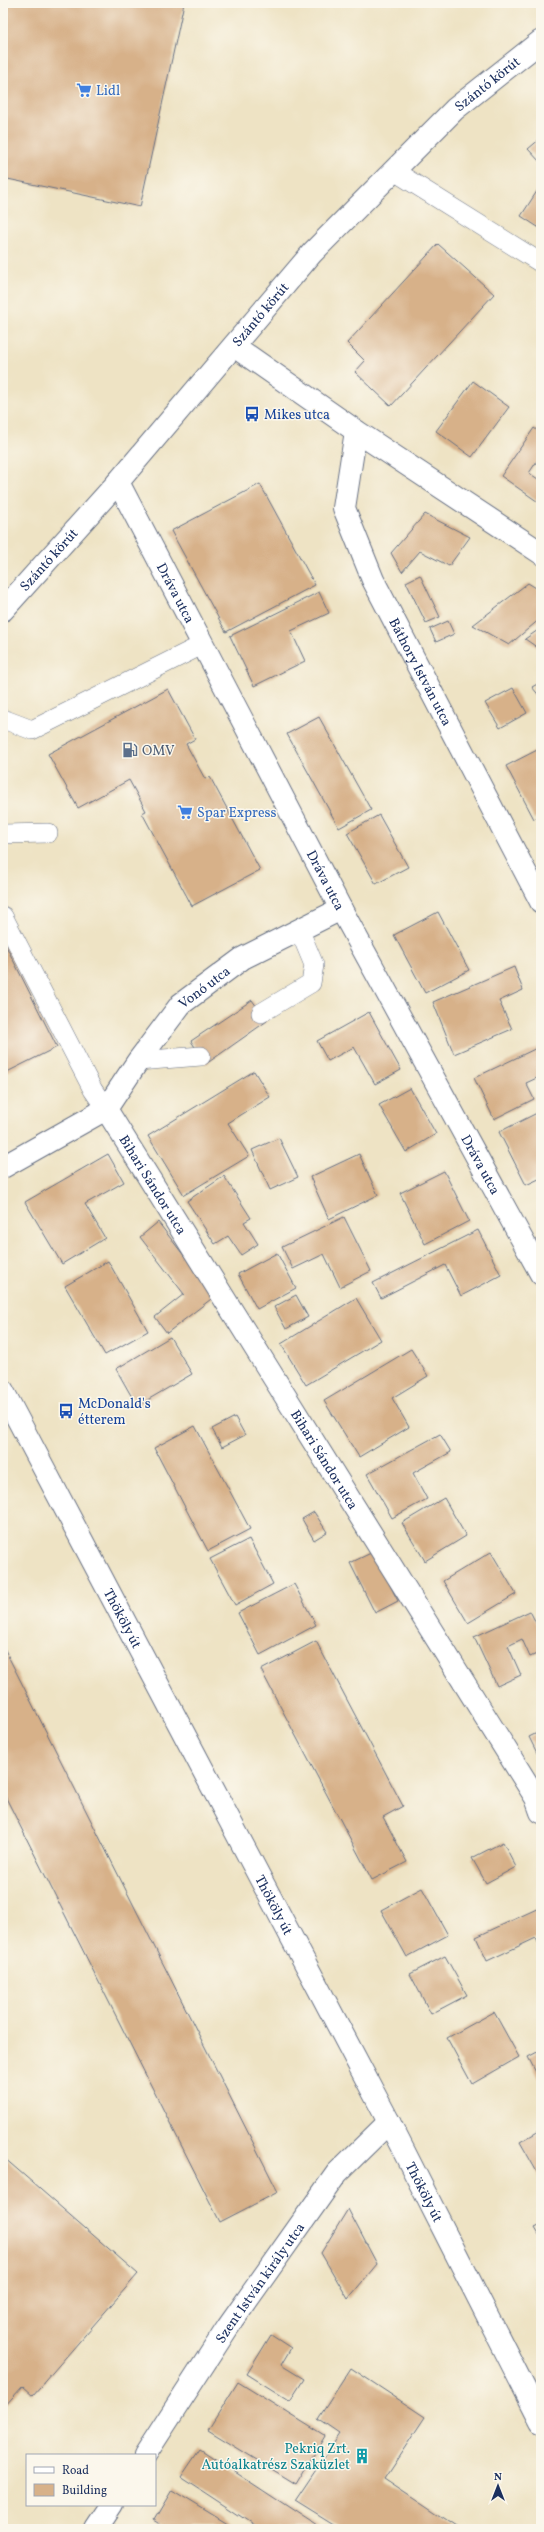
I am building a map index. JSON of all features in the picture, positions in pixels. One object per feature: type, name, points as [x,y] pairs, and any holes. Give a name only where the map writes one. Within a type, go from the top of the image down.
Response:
[{"type":"street","name":"Szántó körút","points":[[3,610],[118,482],[312,253],[455,109],[541,41]]},
{"type":"street","points":[[234,346],[356,431],[541,553]]},
{"type":"street","name":"Báthory István utca","points":[[356,431],[344,508],[373,580],[541,902]]},
{"type":"street","name":"Dráva utca","points":[[118,482],[341,909],[541,1274]]},
{"type":"street","name":"Vonó utca","points":[[3,1167],[106,1109],[138,1061],[181,1004],[243,958],[341,909]]},
{"type":"street","name":"Bihari Sándor utca","points":[[106,1109],[527,1785],[541,1812]]},
{"type":"street","name":"Thököly út","points":[[3,1390],[389,2122],[541,2421]]},
{"type":"street","name":"Szent István király utca","points":[[146,2454],[228,2327],[337,2173],[389,2122]]},
{"type":"street","points":[[96,2529],[111,2506]]},
{"type":"lane","points":[[394,170],[541,263]]},
{"type":"lane","points":[[3,719],[32,730],[202,645]]},
{"type":"lane","points":[[3,834],[48,833]]},
{"type":"lane","points":[[3,916],[93,1090],[106,1109]]},
{"type":"lane","points":[[261,1013],[311,984],[314,965],[300,929]]},
{"type":"lane","points":[[138,1061],[201,1056]]},
{"type":"building","name":"Lidl","points":[[3,3],[184,3],[140,207],[3,178]]},
{"type":"building","points":[[541,138],[541,163],[528,149]]},
{"type":"building","points":[[541,185],[541,229],[521,216]]},
{"type":"building","points":[[438,244],[494,294],[391,406],[355,372],[365,361],[347,343]]},
{"type":"building","points":[[473,381],[509,407],[472,457],[436,431]]},
{"type":"building","points":[[534,428],[541,433],[541,455],[529,473],[541,481],[541,504],[501,476]]},
{"type":"building","points":[[260,484],[315,585],[226,632],[171,531]]},
{"type":"building","points":[[425,514],[470,537],[449,566],[420,551],[402,572],[391,553]]},
{"type":"building","points":[[420,575],[440,617],[426,623],[406,582]]},
{"type":"building","points":[[528,583],[541,591],[541,618],[509,645],[473,625]]},
{"type":"building","points":[[319,592],[329,613],[291,631],[305,661],[254,686],[230,636]]},
{"type":"building","points":[[448,621],[454,634],[436,642],[430,629]]},
{"type":"building","points":[[541,628],[541,650],[525,639]]},
{"type":"building","points":[[541,682],[541,698],[532,687]]},
{"type":"building","points":[[513,688],[527,713],[500,728],[485,703]]},
{"type":"building","points":[[168,689],[195,739],[186,744],[205,779],[210,777],[260,870],[192,906],[142,813],[146,811],[129,780],[78,808],[48,754]]},
{"type":"building","points":[[319,717],[371,810],[339,828],[287,734]]},
{"type":"building","points":[[541,748],[541,815],[534,819],[506,766]]},
{"type":"building","points":[[379,815],[408,867],[376,884],[347,833]]},
{"type":"building","points":[[438,912],[469,970],[425,993],[394,935]]},
{"type":"building","points":[[3,940],[57,1047],[3,1074]]},
{"type":"building","points":[[514,967],[523,990],[499,1001],[512,1029],[454,1054],[433,1002]]},
{"type":"building","points":[[252,1000],[267,1021],[206,1064],[191,1041]]},
{"type":"building","points":[[369,1012],[401,1070],[375,1084],[354,1047],[328,1061],[317,1041]]},
{"type":"building","points":[[541,1046],[541,1076],[526,1083],[534,1099],[494,1119],[474,1078]]},
{"type":"building","points":[[254,1071],[270,1097],[228,1123],[249,1156],[184,1195],[148,1136]]},
{"type":"building","points":[[410,1088],[436,1134],[406,1152],[379,1105]]},
{"type":"building","points":[[541,1111],[541,1178],[526,1185],[499,1132]]},
{"type":"building","points":[[279,1138],[298,1177],[270,1190],[252,1150]]},
{"type":"building","points":[[108,1154],[124,1182],[85,1204],[105,1238],[62,1264],[25,1202]]},
{"type":"building","points":[[359,1154],[378,1195],[329,1219],[310,1177]]},
{"type":"building","points":[[444,1171],[469,1221],[425,1244],[400,1193]]},
{"type":"building","points":[[224,1176],[251,1218],[244,1222],[258,1244],[241,1255],[228,1236],[215,1244],[187,1201]]},
{"type":"building","points":[[344,1217],[371,1271],[340,1287],[324,1254],[293,1269],[282,1247]]},
{"type":"building","points":[[158,1222],[215,1296],[167,1333],[155,1317],[184,1294],[140,1237]]},
{"type":"building","points":[[478,1230],[501,1275],[461,1296],[445,1265],[381,1298],[373,1283]]},
{"type":"building","points":[[277,1253],[296,1288],[257,1309],[238,1274]]},
{"type":"building","points":[[108,1261],[148,1331],[105,1355],[65,1286]]},
{"type":"building","points":[[296,1295],[308,1317],[286,1329],[274,1307]]},
{"type":"building","points":[[356,1298],[381,1340],[306,1385],[281,1344]]},
{"type":"building","points":[[170,1337],[192,1374],[137,1406],[116,1369]]},
{"type":"building","points":[[411,1349],[428,1376],[392,1398],[409,1427],[359,1457],[324,1401]]},
{"type":"building","points":[[235,1417],[245,1435],[222,1447],[212,1429]]},
{"type":"building","points":[[195,1426],[250,1529],[208,1551],[154,1448]]},
{"type":"building","points":[[440,1434],[451,1452],[413,1473],[427,1499],[392,1518],[367,1474]]},
{"type":"building","points":[[444,1498],[466,1536],[425,1561],[402,1523]]},
{"type":"building","points":[[314,1512],[327,1532],[314,1540],[302,1519]]},
{"type":"building","points":[[249,1539],[273,1584],[235,1605],[210,1559]]},
{"type":"building","points":[[373,1552],[398,1601],[375,1613],[350,1563]]},
{"type":"building","points":[[491,1552],[516,1594],[468,1623],[443,1581]]},
{"type":"building","points":[[294,1584],[316,1625],[260,1655],[238,1613]]},
{"type":"building","points":[[530,1611],[541,1633],[541,1652],[530,1657],[522,1639],[508,1646],[521,1675],[497,1686],[474,1637]]},
{"type":"building","points":[[316,1641],[403,1806],[383,1817],[407,1862],[372,1880],[261,1670]]},
{"type":"building","points":[[3,1646],[278,2192],[220,2222],[3,1792]]},
{"type":"building","points":[[541,1731],[541,1761],[529,1737]]},
{"type":"building","points":[[503,1842],[516,1867],[486,1883],[472,1858]]},
{"type":"building","points":[[422,1888],[448,1935],[407,1957],[381,1910]]},
{"type":"building","points":[[541,1907],[541,1949],[536,1938],[487,1961],[476,1937]]},
{"type":"building","points":[[445,1956],[467,1995],[431,2014],[410,1974]]},
{"type":"building","points":[[494,2012],[519,2057],[472,2084],[447,2038]]},
{"type":"building","points":[[541,2050],[541,2082],[528,2057]]},
{"type":"building","points":[[541,2130],[541,2179],[520,2142]]},
{"type":"building","points":[[3,2157],[138,2274],[33,2395],[23,2386],[3,2408]]},
{"type":"building","points":[[348,2209],[377,2264],[348,2299],[321,2253]]},
{"type":"building","points":[[541,2225],[541,2238],[535,2228]]},
{"type":"building","points":[[271,2335],[291,2348],[281,2365],[304,2379],[290,2401],[247,2374]]},
{"type":"building","name":"Pekriq Zrt. Autóalkatrész Szaküzlet","points":[[351,2368],[425,2417],[384,2479],[459,2529],[340,2529],[295,2501],[340,2434],[318,2419]]},
{"type":"building","points":[[238,2382],[325,2436],[296,2484],[208,2430]]},
{"type":"building","points":[[200,2449],[320,2528],[260,2529],[181,2477]]},
{"type":"building","points":[[172,2490],[236,2529],[169,2529],[154,2520]]},
{"type":"place","name":"Lidl","points":[[84,90]]},
{"type":"place","name":"Mikes utca","points":[[252,414]]},
{"type":"place","name":"OMV","points":[[130,750]]},
{"type":"place","name":"Spar Express","points":[[185,812]]},
{"type":"place","name":"McDonald's étterem","points":[[66,1411]]},
{"type":"place","name":"Pekriq Zrt. Autóalkatrész Szaküzlet","points":[[362,2456]]}]
